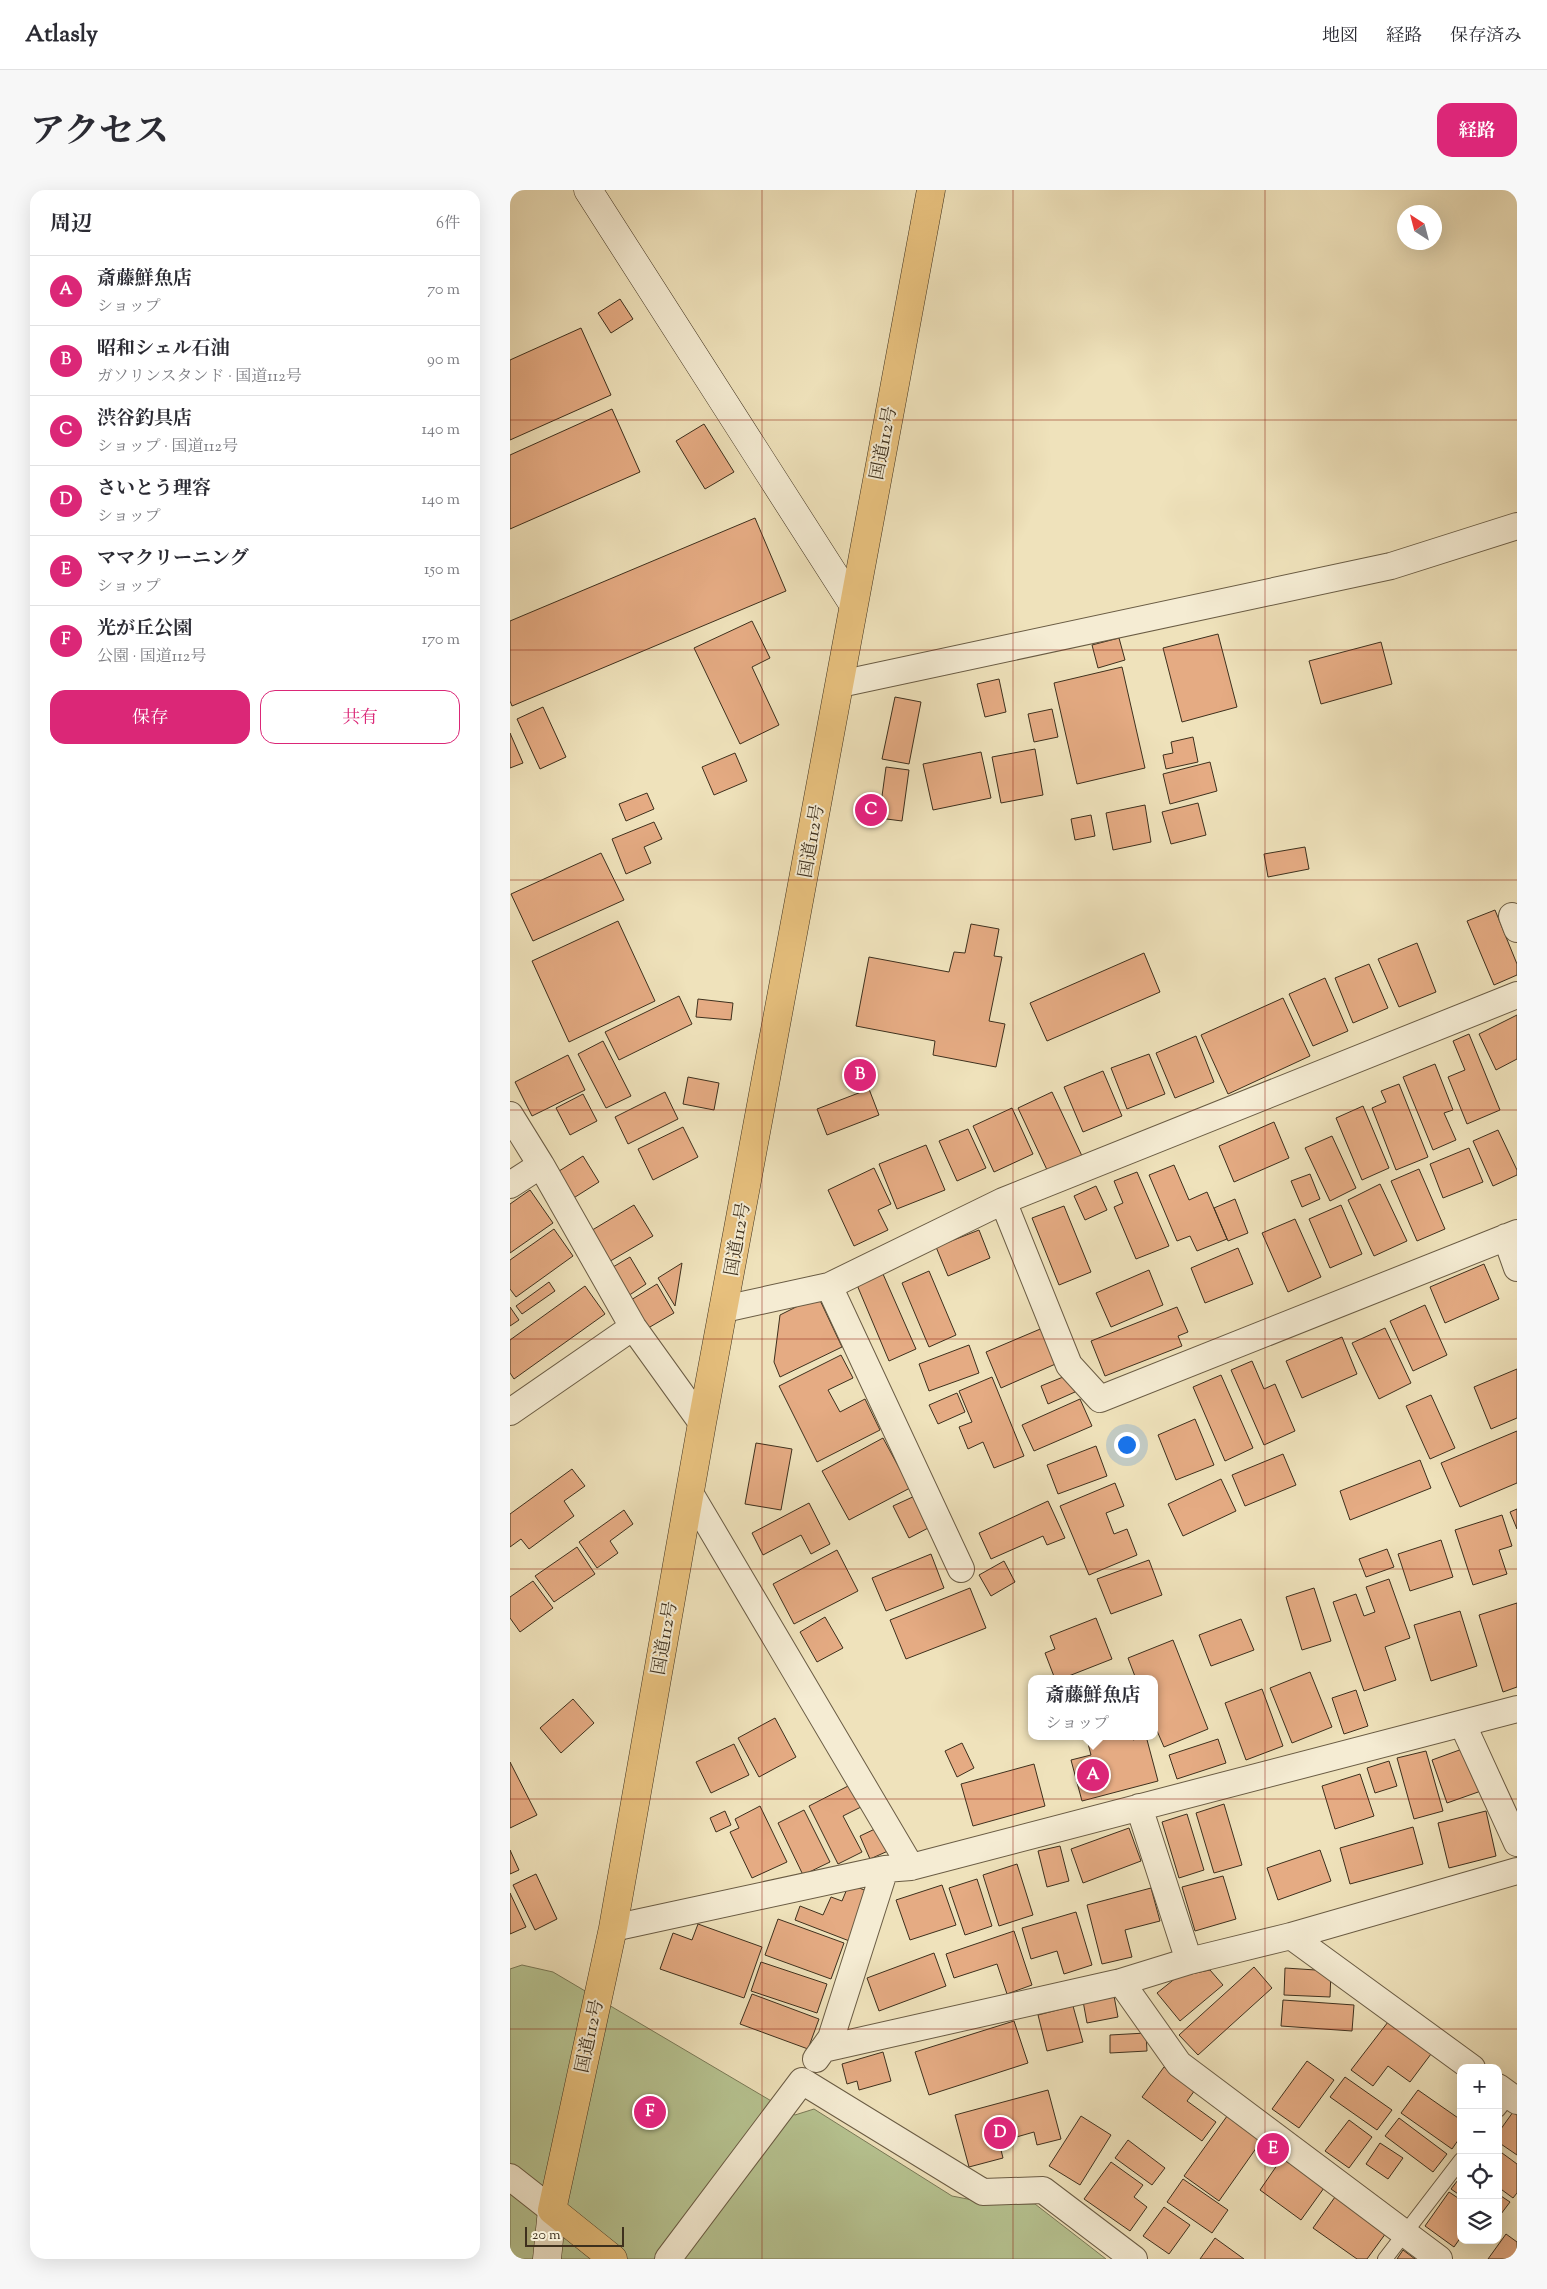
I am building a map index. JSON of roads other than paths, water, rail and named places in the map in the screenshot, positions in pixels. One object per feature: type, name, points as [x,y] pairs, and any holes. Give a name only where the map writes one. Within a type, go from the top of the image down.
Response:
[{"type":"highway","name":"国道112号","points":[[552,2210],[613,1928],[702,1423],[931,190]]},
{"type":"highway","points":[[552,2210],[613,2259]]},
{"type":"street","points":[[588,190],[853,604]]},
{"type":"street","points":[[840,684],[1391,566],[1517,526]]},
{"type":"street","points":[[724,1309],[829,1286],[1002,1201],[1517,995]]},
{"type":"street","points":[[510,1115],[541,1165],[633,1327],[702,1423]]},
{"type":"street","points":[[510,1185],[541,1165]]},
{"type":"street","points":[[1002,1201],[1069,1365],[1100,1399],[1512,1235],[1517,1268]]},
{"type":"street","points":[[829,1286],[961,1570]]},
{"type":"street","points":[[510,1412],[633,1327]]},
{"type":"street","points":[[690,1493],[911,1867]]},
{"type":"street","points":[[613,1928],[885,1869],[911,1867],[1517,1710]]},
{"type":"street","points":[[1462,1725],[1517,1844]]},
{"type":"street","points":[[1139,1807],[1189,1961]]},
{"type":"street","points":[[668,2259],[802,2081],[831,2038],[885,1869]]},
{"type":"street","points":[[824,2049],[1121,1982],[1189,1961],[1291,1936],[1517,1871]]},
{"type":"street","points":[[1291,1936],[1467,2064]]},
{"type":"street","points":[[1121,1982],[1179,2064],[1439,2259]]},
{"type":"street","points":[[802,2081],[983,2192],[1043,2190],[1134,2259]]},
{"type":"street","points":[[510,2177],[552,2210],[547,2259]]},
{"type":"lane","points":[[1385,2259],[1457,2165]]},
{"type":"place","name":"渋谷釣具店","points":[[871,810]]},
{"type":"place","name":"昭和シェル石油","points":[[860,1075]]},
{"type":"place","name":"斎藤鮮魚店","points":[[1093,1775]]},
{"type":"place","name":"光が丘公園","points":[[650,2112]]},
{"type":"place","name":"さいとう理容","points":[[1000,2133]]},
{"type":"place","name":"ママクリーニング","points":[[1273,2149]]}]
